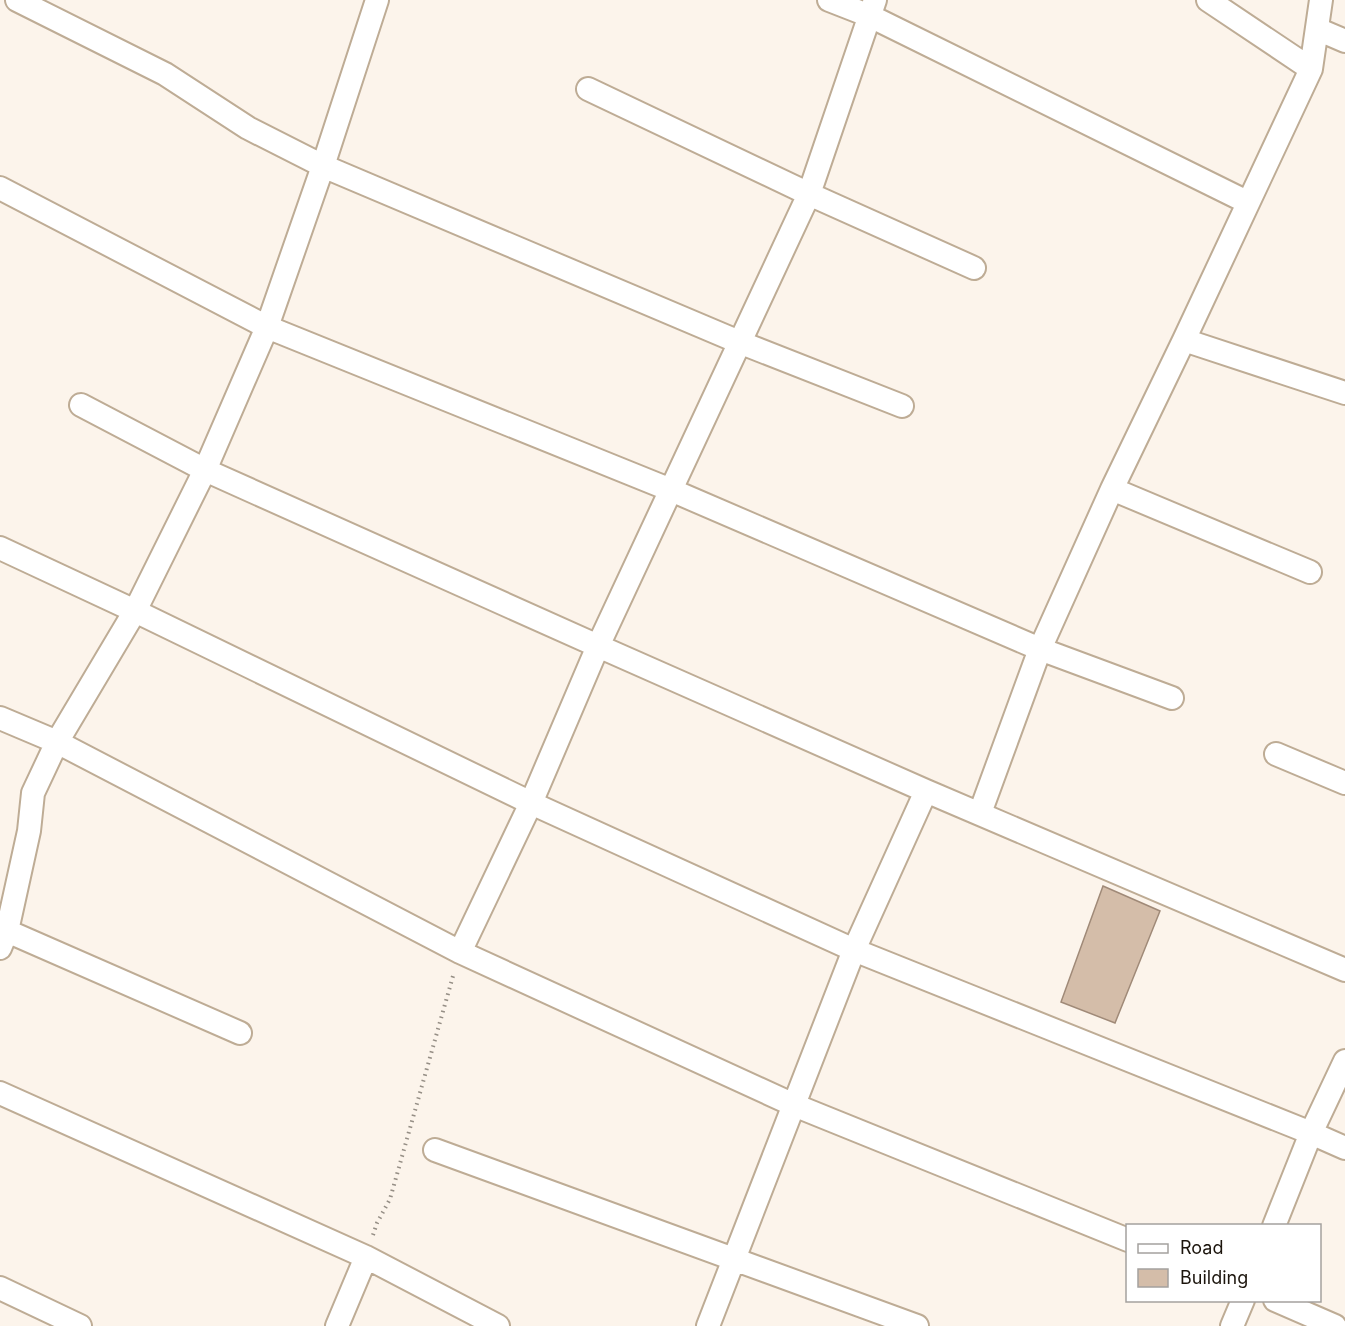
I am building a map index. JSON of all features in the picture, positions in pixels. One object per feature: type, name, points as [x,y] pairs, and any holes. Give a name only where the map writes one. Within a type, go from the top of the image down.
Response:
[{"type":"street","points":[[17,0],[165,74],[248,128],[323,166],[739,342],[902,406]]},
{"type":"street","points":[[240,1033],[4,940],[29,831],[33,793],[57,742],[135,611],[205,470],[267,327],[377,0]]},
{"type":"street","points":[[829,0],[873,8],[1247,202]]},
{"type":"street","points":[[1208,0],[1311,69]]},
{"type":"street","points":[[980,813],[1040,649],[1112,489],[1311,69],[1321,0]]},
{"type":"street","points":[[460,952],[531,803],[598,646],[809,194],[873,8]]},
{"type":"street","points":[[1317,29],[1345,41]]},
{"type":"street","points":[[588,89],[809,194],[974,268]]},
{"type":"street","points":[[0,188],[267,327],[672,490],[1040,649],[1172,698]]},
{"type":"street","points":[[1184,340],[1345,393]]},
{"type":"street","points":[[81,405],[205,470],[598,646],[926,791],[1345,970]]},
{"type":"street","points":[[1112,489],[1310,572]]},
{"type":"street","points":[[0,548],[531,803],[854,950],[1345,1148]]},
{"type":"street","points":[[0,718],[57,742],[460,952],[794,1105],[1126,1239]]},
{"type":"street","points":[[1276,754],[1345,783]]},
{"type":"street","points":[[708,1326],[854,950],[926,791]]},
{"type":"street","points":[[1275,1224],[1311,1133],[1345,1061]]},
{"type":"street","points":[[0,1093],[366,1257],[498,1326]]},
{"type":"street","points":[[435,1150],[917,1326]]},
{"type":"street","points":[[337,1326],[366,1257]]},
{"type":"street","points":[[0,1288],[80,1326]]},
{"type":"street","points":[[1232,1326],[1242,1302]]},
{"type":"street","points":[[1280,1302],[1335,1326]]},
{"type":"path","points":[[366,1257],[377,1222],[390,1199],[460,952]]},
{"type":"building","points":[[1103,886],[1160,911],[1115,1023],[1061,1002]]}]
